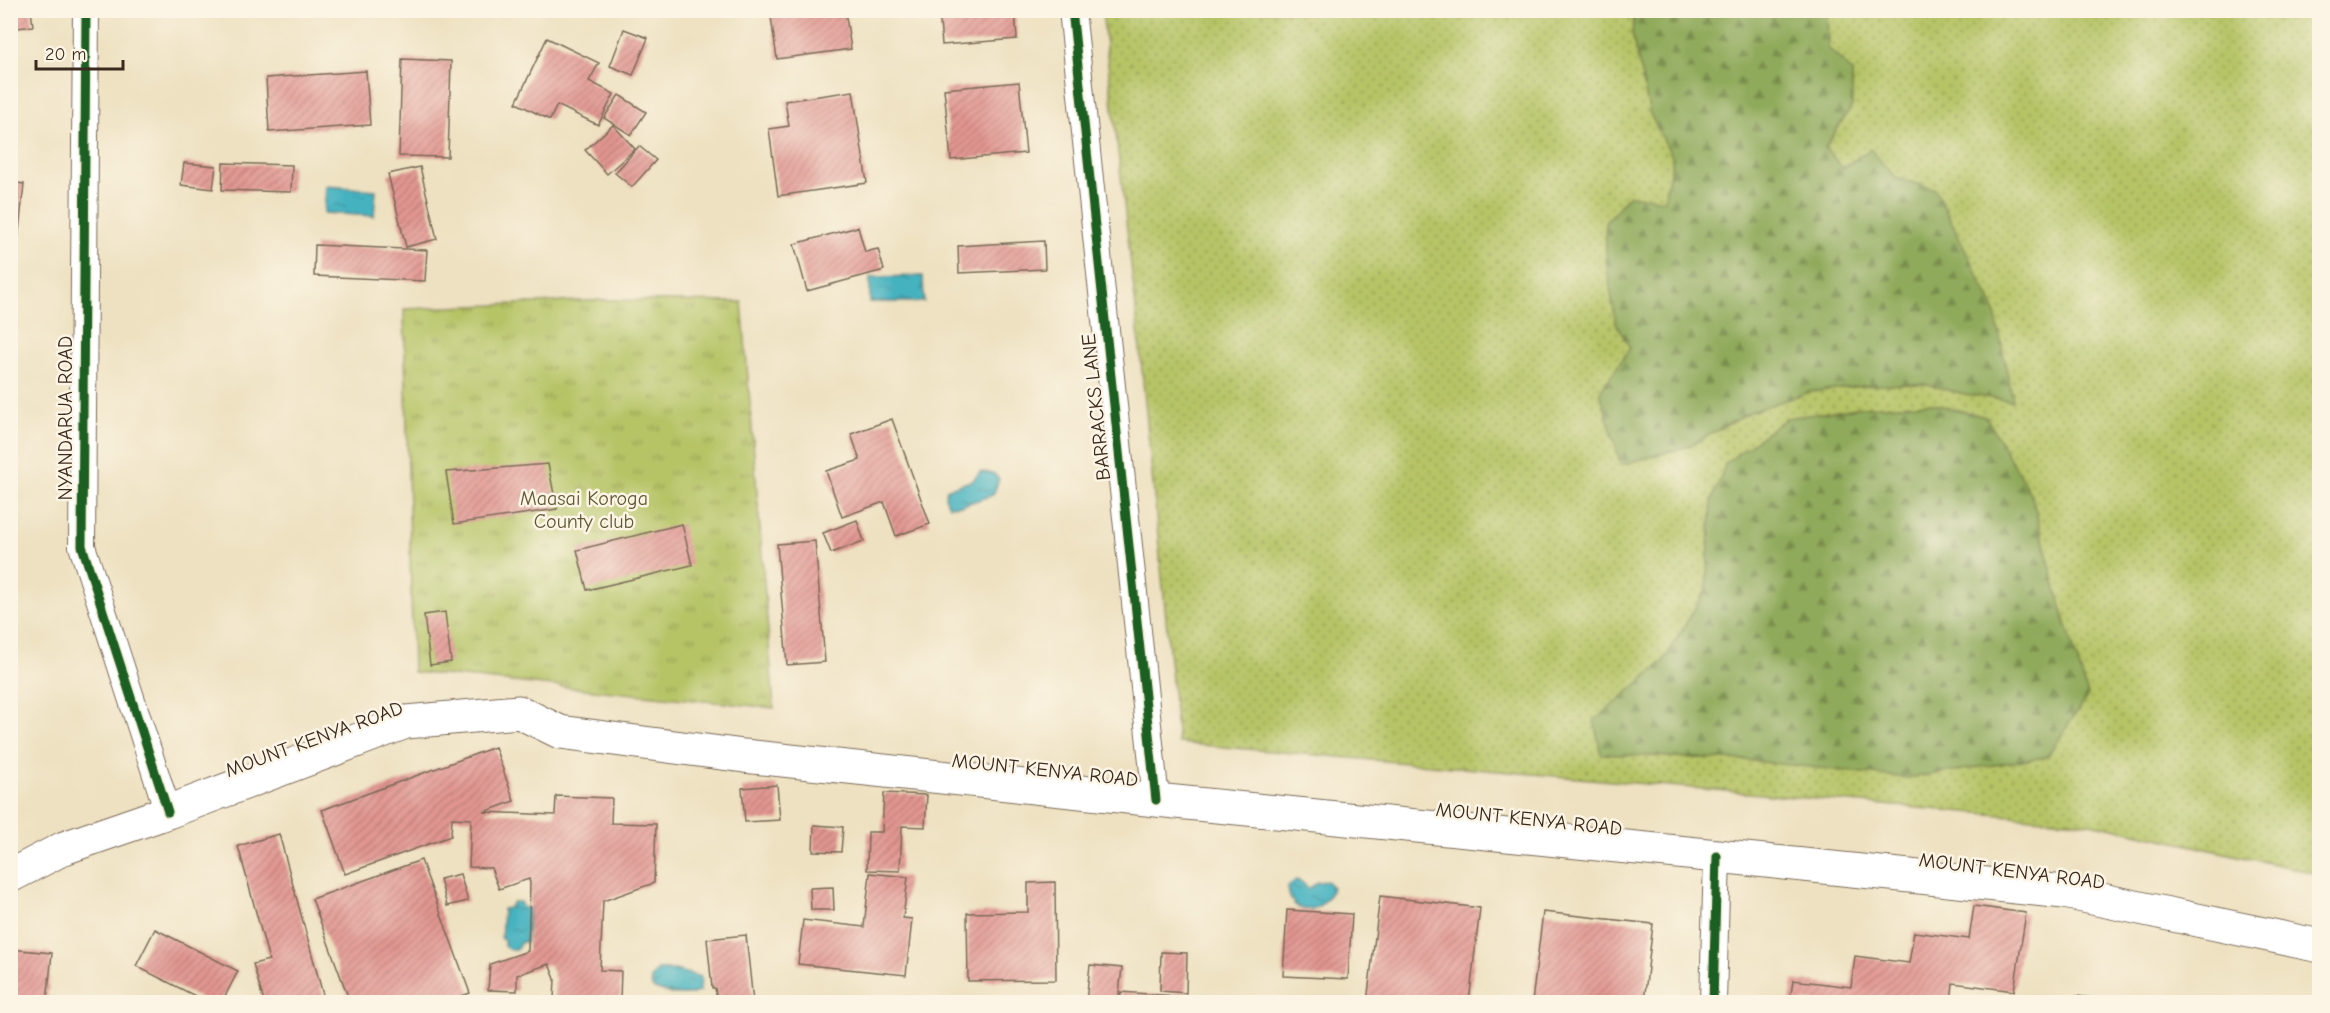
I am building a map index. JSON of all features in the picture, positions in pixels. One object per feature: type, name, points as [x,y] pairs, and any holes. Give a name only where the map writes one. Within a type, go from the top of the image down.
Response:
[{"type":"main road","name":"MOUNT KENYA ROAD","points":[[10,876],[64,848],[168,812],[406,722],[519,712],[560,732],[744,756],[2064,892],[2319,946]]},
{"type":"street","name":"NYANDARUA ROAD","points":[[86,10],[82,546],[168,812]]},
{"type":"street","name":"BARRACKS LANE","points":[[1072,10],[1156,800]]},
{"type":"street","points":[[1713,1002],[1717,855]]},
{"type":"green space","points":[[1102,11],[2319,11],[2319,874],[2090,823],[1178,743],[1136,309]]},
{"type":"green space","points":[[1635,11],[1827,11],[1828,48],[1852,71],[1852,106],[1825,148],[1843,168],[1870,149],[1896,178],[1935,189],[1994,308],[2013,401],[1964,394],[1924,384],[1875,385],[1809,392],[1750,412],[1689,446],[1621,465],[1600,392],[1630,348],[1616,323],[1607,268],[1605,223],[1629,195],[1664,200],[1673,158],[1650,114],[1632,33]]},
{"type":"green space","name":"Maasai Koroga County club","points":[[603,300],[742,302],[774,708],[413,672],[404,309]]},
{"type":"green space","points":[[1930,403],[1986,417],[2032,497],[2060,604],[2088,695],[2047,757],[1908,778],[1744,760],[1601,754],[1594,721],[1663,662],[1706,590],[1712,500],[1726,463],[1787,418],[1864,407]]},
{"type":"water","points":[[326,186],[376,190],[374,216],[324,213]]},
{"type":"water","points":[[923,276],[924,302],[870,302],[870,277]]},
{"type":"water","points":[[980,472],[993,473],[999,479],[993,495],[963,505],[949,506],[945,497],[947,489],[973,480]]},
{"type":"water","points":[[1296,880],[1308,889],[1318,882],[1327,881],[1332,887],[1323,903],[1316,908],[1301,908],[1294,904],[1288,886]]},
{"type":"water","points":[[513,902],[520,902],[523,908],[529,908],[526,942],[521,942],[516,950],[510,950],[504,946],[504,940],[501,939],[503,909],[509,908]]},
{"type":"water","points":[[658,970],[675,970],[701,977],[700,991],[682,995],[652,988],[651,978]]},
{"type":"building","points":[[10,10],[31,10],[33,26],[10,29]]},
{"type":"building","points":[[770,10],[845,10],[851,49],[777,59]]},
{"type":"building","points":[[939,10],[1015,10],[1017,39],[942,45]]},
{"type":"building","points":[[624,29],[648,38],[633,75],[610,66]]},
{"type":"building","points":[[547,38],[599,63],[589,81],[614,94],[598,125],[557,105],[550,120],[516,103]]},
{"type":"building","points":[[402,59],[451,61],[448,157],[399,156]]},
{"type":"building","points":[[366,71],[370,125],[269,132],[266,78]]},
{"type":"building","points":[[1019,82],[1026,153],[951,160],[944,89]]},
{"type":"building","points":[[853,91],[867,183],[778,196],[769,129],[789,126],[785,101]]},
{"type":"building","points":[[619,95],[646,112],[631,135],[604,118]]},
{"type":"building","points":[[613,125],[635,149],[607,174],[585,150]]},
{"type":"building","points":[[639,146],[656,160],[632,187],[615,173]]},
{"type":"building","points":[[184,163],[216,166],[213,189],[181,185]]},
{"type":"building","points":[[223,163],[292,165],[291,192],[222,190]]},
{"type":"building","points":[[420,167],[437,239],[406,247],[388,174]]},
{"type":"building","points":[[10,182],[24,184],[18,240],[10,240]]},
{"type":"building","points":[[858,227],[865,252],[878,249],[884,270],[807,291],[794,244]]},
{"type":"building","points":[[1044,241],[1045,269],[959,273],[958,246]]},
{"type":"building","points":[[315,245],[427,250],[425,281],[314,276]]},
{"type":"building","points":[[892,419],[930,524],[896,536],[884,502],[842,517],[826,471],[860,460],[851,434]]},
{"type":"building","points":[[548,464],[557,509],[454,524],[446,472]]},
{"type":"building","points":[[857,520],[864,541],[831,553],[823,533]]},
{"type":"building","points":[[682,524],[692,565],[587,590],[577,550]]},
{"type":"building","points":[[815,541],[825,662],[787,665],[777,544]]},
{"type":"building","points":[[445,612],[451,662],[430,665],[424,615]]},
{"type":"building","points":[[495,747],[514,801],[484,812],[555,815],[556,796],[612,798],[611,823],[656,824],[654,883],[603,901],[600,970],[621,971],[620,1001],[554,999],[555,979],[549,964],[517,975],[517,991],[488,990],[490,964],[528,951],[530,883],[529,879],[499,889],[491,868],[469,867],[471,819],[452,818],[451,836],[345,874],[322,810]]},
{"type":"building","points":[[777,785],[780,820],[745,822],[742,788]]},
{"type":"building","points":[[884,793],[927,795],[925,827],[902,826],[900,871],[867,870],[868,832],[882,832]]},
{"type":"building","points":[[814,825],[843,827],[841,852],[813,851]]},
{"type":"building","points":[[279,834],[325,1002],[264,1002],[253,964],[269,960],[238,846]]},
{"type":"building","points":[[421,860],[470,993],[445,1002],[350,1002],[312,899]]},
{"type":"building","points":[[870,873],[908,877],[903,918],[912,919],[906,975],[798,964],[803,920],[864,927]]},
{"type":"building","points":[[460,874],[468,901],[447,906],[440,879]]},
{"type":"building","points":[[1055,882],[1056,980],[968,981],[967,913],[1028,912],[1028,883]]},
{"type":"building","points":[[833,887],[834,910],[811,910],[810,888]]},
{"type":"building","points":[[1380,896],[1480,908],[1469,1002],[1367,1002]]},
{"type":"building","points":[[1974,906],[2026,913],[2014,991],[1953,983],[1951,1002],[1790,1002],[1793,980],[1851,987],[1855,956],[1909,963],[1914,932],[1969,939]]},
{"type":"building","points":[[1287,910],[1352,914],[1348,979],[1283,976]]},
{"type":"building","points":[[1543,912],[1653,924],[1644,1002],[1532,1002]]},
{"type":"building","points":[[155,929],[238,971],[222,1002],[207,1002],[136,966]]},
{"type":"building","points":[[746,935],[753,1002],[717,1002],[715,988],[712,988],[707,939]]},
{"type":"building","points":[[10,949],[52,953],[47,1002],[10,1002]]},
{"type":"building","points":[[1161,952],[1187,953],[1186,993],[1160,991]]},
{"type":"building","points":[[1090,965],[1122,968],[1118,1002],[1086,1002]]},
{"type":"building","points":[[1121,992],[1202,998],[1201,1002],[1120,1002]]},
{"type":"building","points":[[2076,996],[2121,1001],[2121,1002],[2075,1002]]},
{"type":"cycle path","points":[[86,10],[82,546],[168,812]]},
{"type":"cycle path","points":[[1072,10],[1156,800]]},
{"type":"cycle path","points":[[1713,1002],[1717,856]]}]
